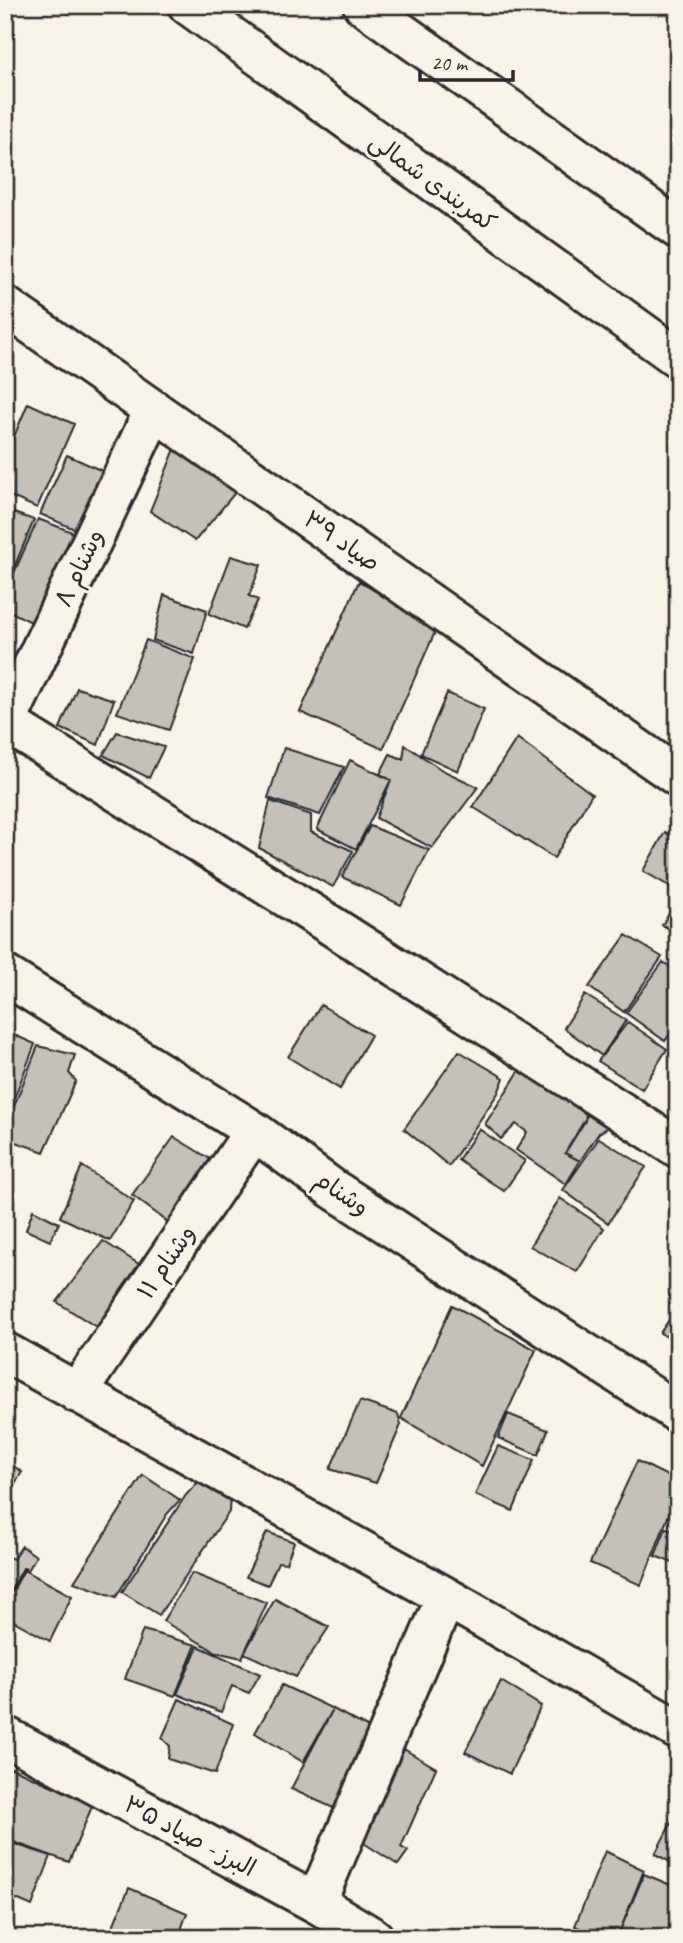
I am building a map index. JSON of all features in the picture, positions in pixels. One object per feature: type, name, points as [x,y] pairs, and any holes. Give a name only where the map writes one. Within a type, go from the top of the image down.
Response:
[{"type":"main road","name":"کمربندی شمالی","points":[[188,5],[678,358]]},
{"type":"main road","points":[[363,5],[678,229]]},
{"type":"main road","name":"صیاد ۳۹","points":[[5,306],[678,777]]},
{"type":"main road","name":"وشنام ۸","points":[[6,723],[153,410]]},
{"type":"main road","points":[[6,723],[321,919],[678,1147]]},
{"type":"main road","name":"وشنام","points":[[5,975],[254,1131],[334,1189],[678,1413]]},
{"type":"main road","name":"وشنام ۱۱","points":[[77,1393],[254,1131]]},
{"type":"main road","points":[[5,1352],[446,1597],[678,1731]]},
{"type":"main road","points":[[316,1903],[446,1597]]},
{"type":"main road","name":"البرز - صیاد ۳۵","points":[[5,1736],[316,1903],[374,1938]]},
{"type":"building","points":[[28,403],[74,424],[37,508],[5,494],[5,458]]},
{"type":"building","points":[[175,449],[194,453],[243,483],[195,541],[150,511]]},
{"type":"building","points":[[67,455],[109,474],[81,532],[40,514]]},
{"type":"building","points":[[5,510],[34,520],[5,589]]},
{"type":"building","points":[[38,519],[80,535],[37,625],[5,609],[5,593]]},
{"type":"building","points":[[231,556],[261,565],[249,596],[258,600],[244,629],[209,614]]},
{"type":"building","points":[[359,581],[436,630],[383,749],[300,712]]},
{"type":"building","points":[[164,595],[207,610],[194,654],[153,640]]},
{"type":"building","points":[[146,640],[195,659],[169,730],[117,713]]},
{"type":"building","points":[[77,688],[114,700],[98,745],[60,728]]},
{"type":"building","points":[[447,693],[484,709],[458,771],[421,754]]},
{"type":"building","points":[[117,732],[164,747],[149,778],[103,755]]},
{"type":"building","points":[[517,738],[592,794],[554,858],[473,807]]},
{"type":"building","points":[[405,745],[442,770],[478,787],[432,848],[376,818],[391,780],[380,774],[390,754],[403,759]]},
{"type":"building","points":[[284,748],[344,767],[320,815],[268,798]]},
{"type":"building","points":[[350,760],[391,780],[356,849],[317,829]]},
{"type":"building","points":[[270,801],[311,815],[311,832],[353,851],[333,887],[259,848]]},
{"type":"building","points":[[370,826],[429,850],[401,905],[342,877]]},
{"type":"building","points":[[665,832],[678,839],[676,890],[643,871]]},
{"type":"building","points":[[678,899],[678,933],[662,925]]},
{"type":"building","points":[[626,935],[662,957],[624,1012],[589,987]]},
{"type":"building","points":[[663,962],[678,972],[678,1023],[665,1041],[626,1013]]},
{"type":"building","points":[[585,995],[626,1020],[602,1056],[564,1028]]},
{"type":"building","points":[[321,1005],[371,1035],[340,1089],[288,1057]]},
{"type":"building","points":[[628,1022],[667,1049],[642,1089],[598,1061]]},
{"type":"building","points":[[5,1031],[35,1044],[5,1122]]},
{"type":"building","points":[[38,1046],[75,1055],[69,1073],[76,1081],[44,1152],[5,1138],[5,1129]]},
{"type":"building","points":[[459,1051],[504,1078],[498,1093],[449,1166],[404,1129]]},
{"type":"building","points":[[520,1070],[586,1113],[585,1121],[565,1153],[580,1161],[566,1184],[516,1150],[527,1132],[516,1124],[501,1139],[485,1124]]},
{"type":"building","points":[[588,1114],[610,1126],[599,1133],[580,1161],[565,1153]]},
{"type":"building","points":[[479,1129],[525,1161],[504,1191],[458,1160]]},
{"type":"building","points":[[174,1137],[215,1162],[169,1223],[132,1195]]},
{"type":"building","points":[[599,1138],[646,1167],[608,1223],[563,1190]]},
{"type":"building","points":[[82,1166],[134,1201],[110,1241],[60,1217]]},
{"type":"building","points":[[560,1198],[604,1228],[577,1272],[530,1246]]},
{"type":"building","points":[[33,1210],[59,1223],[50,1241],[26,1230]]},
{"type":"building","points":[[103,1241],[145,1268],[101,1330],[57,1302]]},
{"type":"building","points":[[452,1305],[536,1350],[482,1466],[401,1418]]},
{"type":"building","points":[[678,1307],[678,1343],[660,1333]]},
{"type":"building","points":[[360,1401],[398,1414],[401,1425],[376,1483],[330,1469]]},
{"type":"building","points":[[508,1414],[548,1430],[538,1455],[498,1438]]},
{"type":"building","points":[[498,1446],[534,1460],[513,1511],[475,1495]]},
{"type":"building","points":[[5,1460],[22,1472],[5,1499]]},
{"type":"building","points":[[637,1461],[678,1481],[678,1492],[641,1585],[590,1563]]},
{"type":"building","points":[[143,1475],[180,1500],[167,1514],[116,1597],[74,1582]]},
{"type":"building","points":[[200,1480],[230,1493],[229,1512],[159,1615],[122,1592],[186,1495]]},
{"type":"building","points":[[666,1528],[678,1533],[678,1565],[655,1556]]},
{"type":"building","points":[[267,1532],[294,1542],[286,1563],[278,1562],[268,1585],[246,1577]]},
{"type":"building","points":[[22,1546],[36,1556],[29,1569],[23,1568],[5,1601],[5,1555],[13,1559]]},
{"type":"building","points":[[24,1570],[72,1596],[50,1641],[5,1616],[5,1605]]},
{"type":"building","points":[[192,1573],[267,1603],[242,1658],[216,1652],[163,1621]]},
{"type":"building","points":[[275,1599],[329,1627],[296,1677],[244,1653]]},
{"type":"building","points":[[143,1630],[196,1645],[175,1696],[125,1679]]},
{"type":"building","points":[[198,1646],[260,1674],[249,1693],[232,1686],[221,1712],[177,1694]]},
{"type":"building","points":[[501,1681],[541,1706],[510,1774],[465,1752]]},
{"type":"building","points":[[282,1685],[333,1709],[303,1762],[255,1733]]},
{"type":"building","points":[[179,1699],[233,1724],[215,1774],[168,1759],[170,1746],[162,1738]]},
{"type":"building","points":[[333,1709],[382,1735],[349,1815],[291,1789]]},
{"type":"building","points":[[402,1748],[436,1768],[401,1847],[408,1851],[398,1865],[359,1840]]},
{"type":"building","points":[[5,1765],[93,1804],[69,1862],[5,1839]]},
{"type":"building","points":[[678,1810],[678,1866],[655,1854]]},
{"type":"building","points":[[5,1841],[51,1856],[32,1906],[5,1894]]},
{"type":"building","points":[[605,1851],[644,1870],[617,1938],[601,1938],[575,1926]]},
{"type":"building","points":[[644,1874],[678,1888],[678,1906],[666,1938],[617,1938]]},
{"type":"building","points":[[129,1888],[187,1913],[178,1938],[108,1938]]},
{"type":"building","points":[[678,1914],[678,1938],[667,1938]]}]
